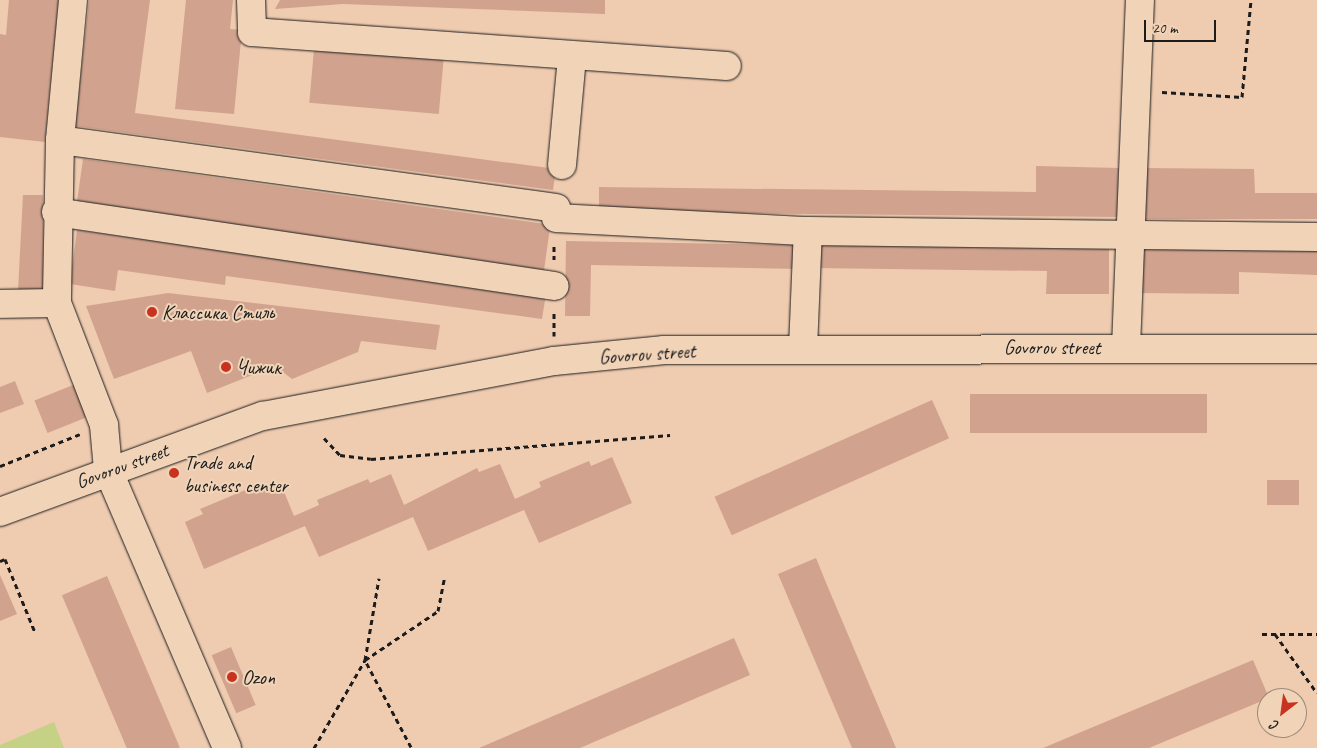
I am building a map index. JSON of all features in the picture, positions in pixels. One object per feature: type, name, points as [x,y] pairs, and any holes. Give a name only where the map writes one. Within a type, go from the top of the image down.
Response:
[{"type":"street","points":[[73,0],[60,140],[56,212],[57,303],[104,425],[108,470],[227,748]]},
{"type":"street","points":[[251,0],[252,32],[572,58],[727,66]]},
{"type":"street","points":[[1126,347],[1134,90],[1140,0]]},
{"type":"street","points":[[562,166],[572,58]]},
{"type":"street","points":[[60,140],[556,213],[808,231],[1129,233],[1317,237]]},
{"type":"street","points":[[56,212],[554,286]]},
{"type":"street","points":[[803,348],[808,231]]},
{"type":"street","points":[[0,304],[57,303]]},
{"type":"street","name":"Govorov street","points":[[0,512],[108,470],[264,416],[554,361],[664,350],[1126,347],[1317,349]]},
{"type":"path","points":[[1134,90],[1242,97],[1251,0]]},
{"type":"path","points":[[0,466],[104,425]]},
{"type":"path","points":[[324,438],[340,455],[371,459],[670,435]]},
{"type":"path","points":[[0,561],[5,559],[35,632]]},
{"type":"path","points":[[365,660],[438,611],[445,576]]},
{"type":"path","points":[[314,748],[365,660],[379,578]]},
{"type":"path","points":[[1262,634],[1317,634]]},
{"type":"path","points":[[1275,634],[1317,693]]},
{"type":"path","points":[[365,660],[411,747]]},
{"type":"green space","points":[[54,722],[64,748],[0,748],[0,745]]},
{"type":"building","points":[[9,0],[59,0],[45,142],[0,137],[0,34],[6,35]]},
{"type":"building","points":[[89,0],[150,0],[135,113],[556,169],[553,190],[75,126]]},
{"type":"building","points":[[186,0],[233,0],[230,29],[242,30],[234,114],[175,109]]},
{"type":"building","points":[[280,0],[605,0],[605,14],[343,4],[275,9]]},
{"type":"building","points":[[314,49],[444,60],[439,114],[309,103]]},
{"type":"building","points":[[83,159],[550,225],[544,270],[77,205]]},
{"type":"building","points":[[1036,166],[1119,168],[1118,217],[599,212],[599,187],[1036,192]]},
{"type":"building","points":[[1143,168],[1254,169],[1255,193],[1317,193],[1317,219],[1144,219]]},
{"type":"building","points":[[23,195],[43,195],[44,292],[18,291]]},
{"type":"building","points":[[77,230],[546,294],[542,319],[226,276],[225,285],[118,270],[115,291],[70,284]]},
{"type":"building","points":[[566,241],[799,245],[798,269],[591,265],[590,316],[565,316]]},
{"type":"building","points":[[815,245],[1109,249],[1109,294],[1046,294],[1047,271],[814,268]]},
{"type":"building","points":[[1140,247],[1317,251],[1317,275],[1239,272],[1239,294],[1139,293]]},
{"type":"building","points":[[168,293],[440,325],[436,350],[361,341],[358,352],[292,379],[275,366],[207,393],[191,351],[114,379],[86,306]]},
{"type":"building","points":[[15,381],[24,404],[0,413],[0,387]]},
{"type":"building","points":[[78,383],[91,415],[48,433],[34,401]]},
{"type":"building","points":[[970,394],[1207,394],[1207,433],[970,433]]},
{"type":"building","points":[[932,400],[949,438],[732,535],[715,497]]},
{"type":"building","points":[[612,457],[632,503],[539,543],[524,510],[428,551],[413,517],[319,557],[305,526],[204,569],[185,522],[203,514],[200,509],[255,486],[257,491],[280,482],[294,516],[319,505],[317,500],[368,479],[370,483],[391,474],[404,505],[477,468],[479,472],[500,464],[515,499],[541,487],[539,482],[589,461],[591,466]]},
{"type":"building","points":[[1267,480],[1299,480],[1299,505],[1267,505]]},
{"type":"building","points":[[816,558],[896,748],[852,748],[778,574]]},
{"type":"building","points":[[0,575],[17,614],[0,621]]},
{"type":"building","points":[[107,576],[180,747],[127,748],[62,595]]},
{"type":"building","points":[[734,638],[750,675],[580,748],[479,748]]},
{"type":"building","points":[[231,647],[256,705],[236,713],[212,655]]},
{"type":"building","points":[[1253,660],[1265,688],[1257,688],[1257,703],[1149,748],[1043,748]]},
{"type":"place","name":"Классика Стиль","points":[[152,312]]},
{"type":"place","name":"Чижик","points":[[226,367]]},
{"type":"place","name":"Trade and business center","points":[[174,473]]},
{"type":"place","name":"Ozon","points":[[232,677]]}]
